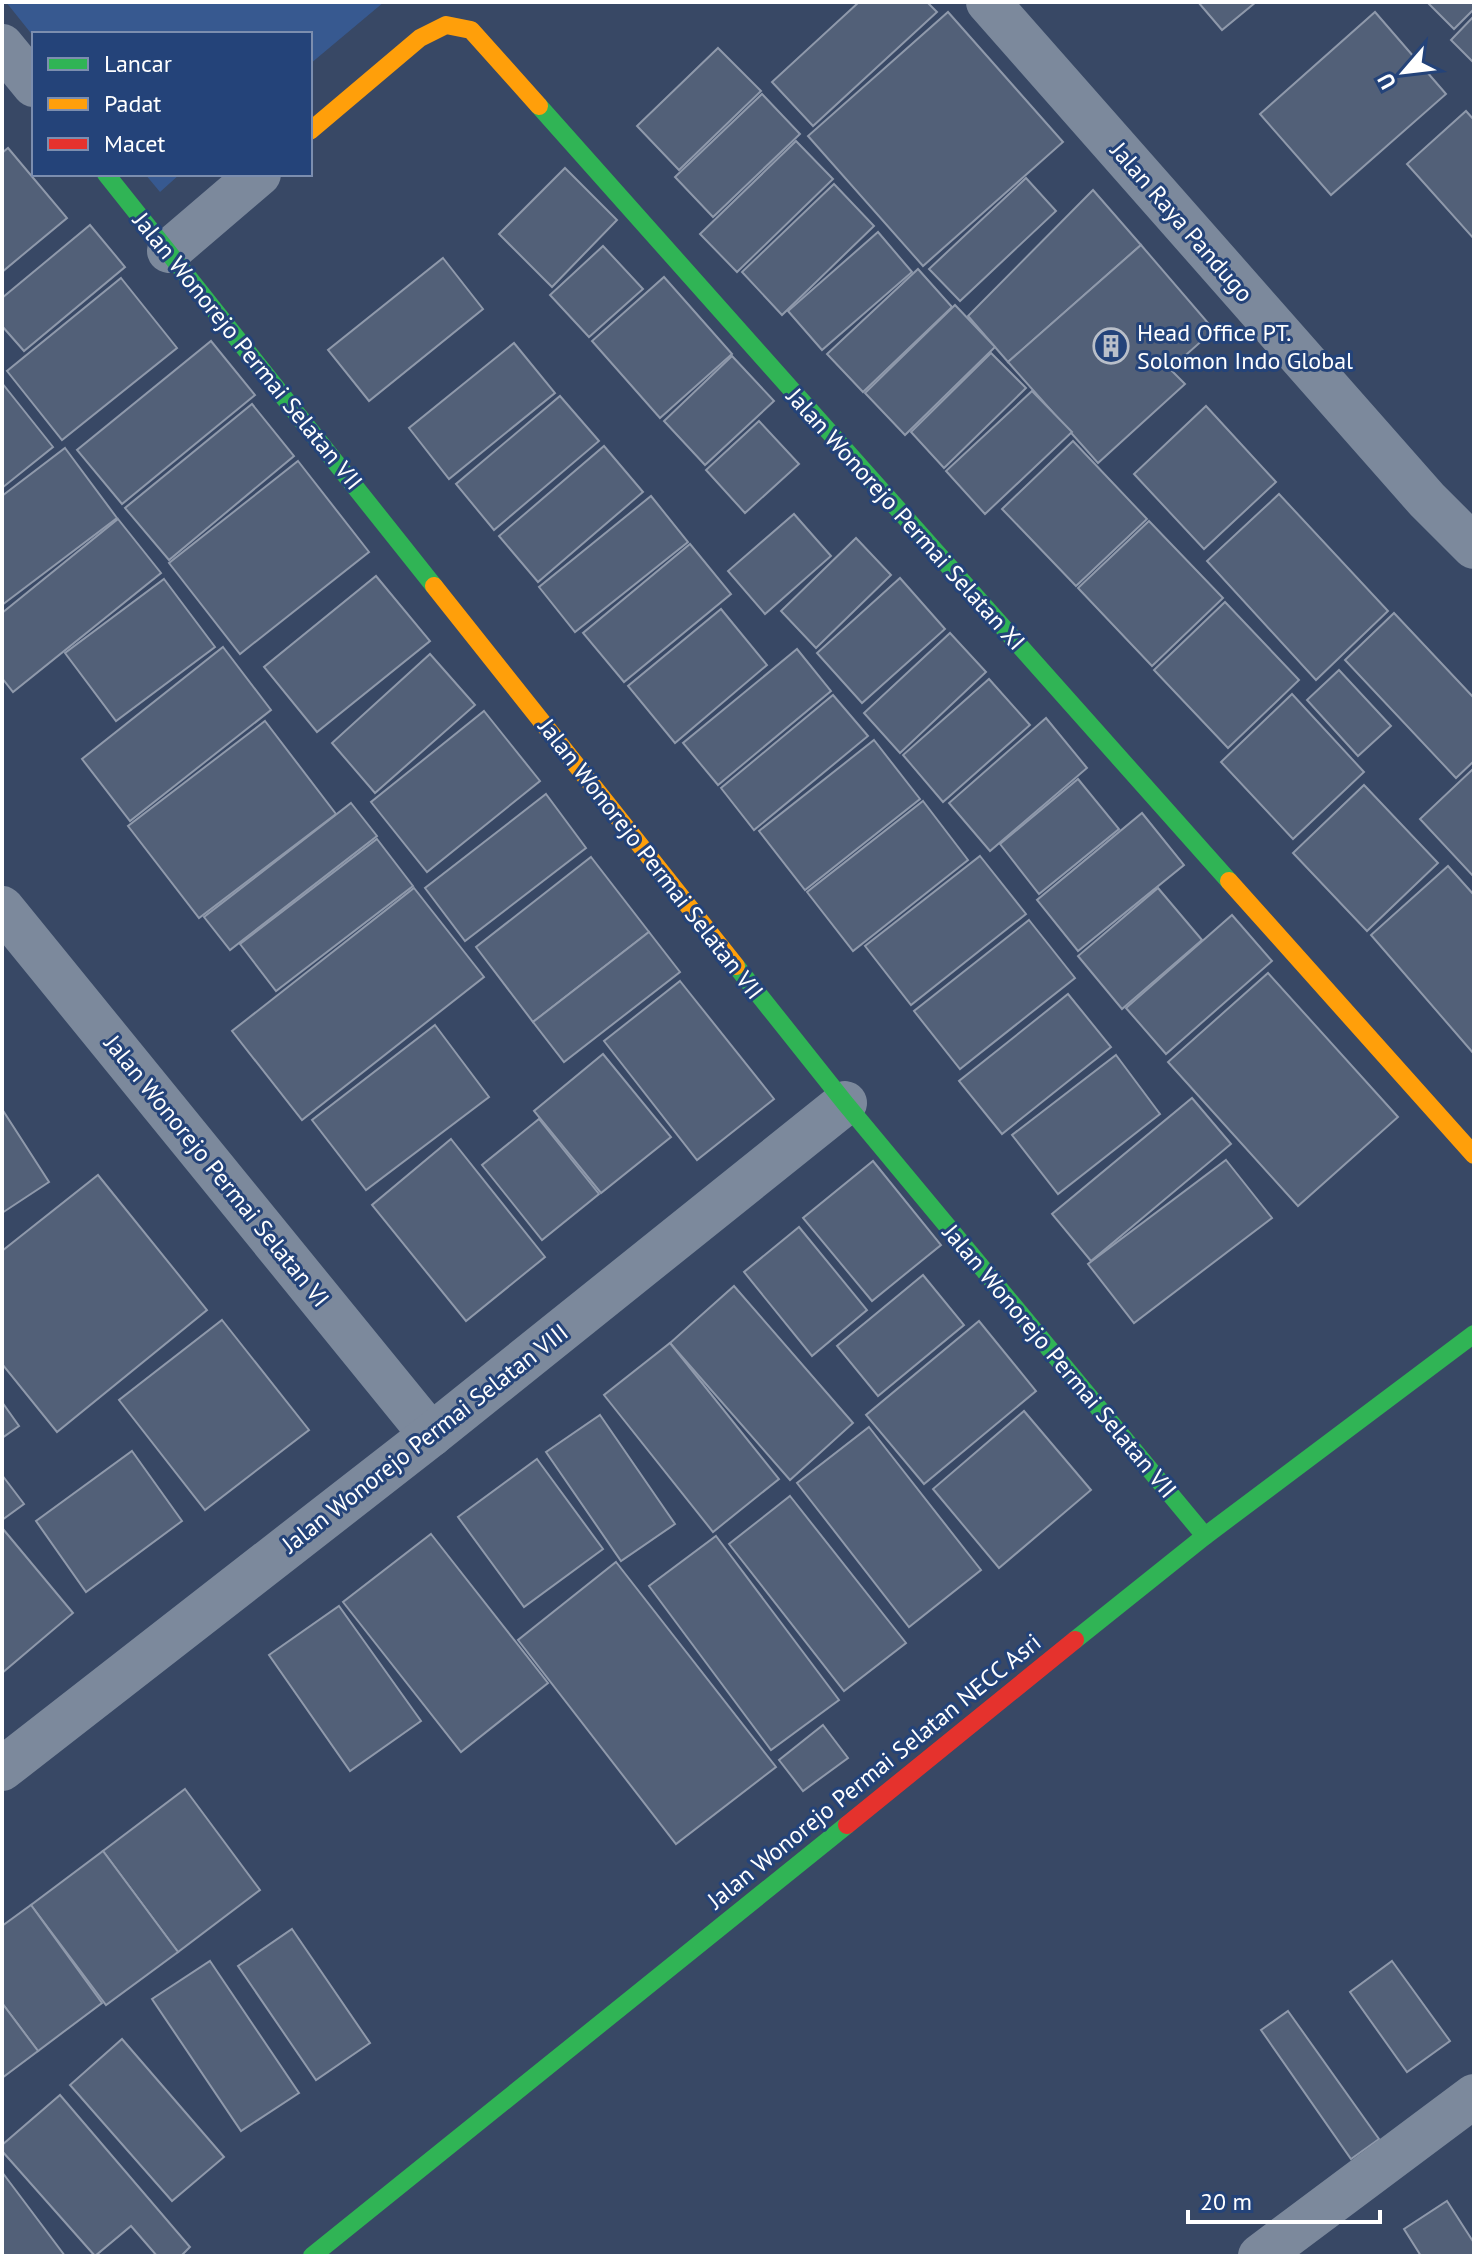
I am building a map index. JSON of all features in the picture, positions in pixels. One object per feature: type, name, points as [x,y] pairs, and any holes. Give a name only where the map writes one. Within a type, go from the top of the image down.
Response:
[{"type":"street","name":"Jalan Raya Pandugo","points":[[988,2],[1417,488],[1474,547]]},
{"type":"street","name":"Jalan Wonorejo Permai Selatan XI","points":[[312,129],[420,38],[446,25],[471,30],[1474,1155]]},
{"type":"street","points":[[2,46],[32,83]]},
{"type":"street","name":"Jalan Wonorejo Permai Selatan VII","points":[[108,176],[845,1103],[1205,1536]]},
{"type":"street","points":[[169,251],[257,176]]},
{"type":"street","name":"Jalan Wonorejo Permai Selatan VI","points":[[2,908],[431,1435]]},
{"type":"street","name":"Jalan Wonorejo Permai Selatan VIII","points":[[2,1769],[431,1435],[845,1103]]},
{"type":"street","name":"Jalan Wonorejo Permai Selatan NECC Asri","points":[[312,2256],[1205,1536],[1474,1334]]},
{"type":"street","points":[[1260,2256],[1474,2096]]},
{"type":"shaded area","points":[[6,2],[384,2],[312,62],[312,32],[32,32],[32,34]]},
{"type":"shaded area","points":[[147,176],[178,176],[160,192]]},
{"type":"building","points":[[859,2],[927,2],[937,12],[813,126],[772,82]]},
{"type":"building","points":[[1198,2],[1256,2],[1222,30]]},
{"type":"building","points":[[1427,2],[1474,2],[1474,9],[1454,29]]},
{"type":"building","points":[[948,12],[1063,142],[923,266],[808,136]]},
{"type":"building","points":[[1375,12],[1446,94],[1331,195],[1260,114]]},
{"type":"building","points":[[1474,16],[1474,63],[1451,40]]},
{"type":"building","points":[[718,48],[761,91],[679,170],[637,126]]},
{"type":"building","points":[[762,94],[800,134],[713,217],[675,177]]},
{"type":"building","points":[[1466,111],[1474,120],[1474,239],[1407,164]]},
{"type":"building","points":[[796,141],[833,179],[737,272],[700,234]]},
{"type":"building","points":[[8,148],[67,218],[2,272],[2,153]]},
{"type":"building","points":[[565,168],[617,220],[552,287],[499,234]]},
{"type":"building","points":[[1026,178],[1056,211],[960,301],[929,269]]},
{"type":"building","points":[[834,184],[874,226],[782,315],[742,272]]},
{"type":"building","points":[[1093,190],[1141,245],[1008,362],[968,316]]},
{"type":"building","points":[[90,225],[125,267],[24,351],[2,326],[2,298]]},
{"type":"building","points":[[878,232],[912,272],[822,350],[788,311]]},
{"type":"building","name":"Head Office PT. Solomon Indo Global","points":[[1141,245],[1214,330],[1170,369],[1185,384],[1098,463],[1008,362]]},
{"type":"building","points":[[603,246],[643,289],[589,337],[550,295]]},
{"type":"building","points":[[443,258],[483,309],[369,401],[328,350]]},
{"type":"building","points":[[918,269],[952,307],[863,392],[827,354]]},
{"type":"building","points":[[664,277],[732,354],[660,418],[592,341]]},
{"type":"building","points":[[121,278],[177,348],[62,440],[7,371]]},
{"type":"building","points":[[955,305],[995,347],[905,435],[865,393]]},
{"type":"building","points":[[211,341],[255,395],[122,504],[77,450]]},
{"type":"building","points":[[514,343],[555,393],[449,479],[409,428]]},
{"type":"building","points":[[991,353],[1026,388],[944,468],[911,432]]},
{"type":"building","points":[[732,356],[774,401],[705,465],[664,421]]},
{"type":"building","points":[[2,383],[53,447],[2,488]]},
{"type":"building","points":[[1032,391],[1072,432],[985,514],[946,471]]},
{"type":"building","points":[[560,396],[599,441],[494,530],[456,484]]},
{"type":"building","points":[[252,404],[294,456],[169,560],[125,508]]},
{"type":"building","points":[[1206,406],[1276,482],[1204,549],[1134,474]]},
{"type":"building","points":[[759,421],[799,464],[745,513],[706,470]]},
{"type":"building","points":[[1073,441],[1147,519],[1076,586],[1002,509]]},
{"type":"building","points":[[604,446],[643,492],[538,582],[499,536]]},
{"type":"building","points":[[65,448],[117,518],[2,605],[2,496]]},
{"type":"building","points":[[298,461],[369,552],[240,654],[169,563]]},
{"type":"building","points":[[1279,494],[1388,611],[1316,680],[1207,561]]},
{"type":"building","points":[[651,496],[688,542],[575,632],[539,587]]},
{"type":"building","points":[[794,514],[831,556],[765,614],[728,571]]},
{"type":"building","points":[[118,519],[161,573],[13,692],[2,678],[2,613]]},
{"type":"building","points":[[1149,521],[1223,598],[1152,666],[1078,588]]},
{"type":"building","points":[[856,538],[891,575],[816,648],[781,611]]},
{"type":"building","points":[[690,544],[731,594],[624,682],[583,633]]},
{"type":"building","points":[[376,576],[430,641],[317,732],[264,667]]},
{"type":"building","points":[[900,578],[945,629],[862,703],[817,653]]},
{"type":"building","points":[[164,579],[215,647],[116,721],[65,653]]},
{"type":"building","points":[[1225,602],[1299,680],[1228,748],[1154,670]]},
{"type":"building","points":[[721,609],[767,665],[675,743],[628,686]]},
{"type":"building","points":[[1394,613],[1474,698],[1474,761],[1456,778],[1345,660]]},
{"type":"building","points":[[950,633],[986,672],[900,753],[864,713]]},
{"type":"building","points":[[223,647],[271,710],[130,821],[82,759]]},
{"type":"building","points":[[797,649],[831,691],[718,785],[683,743]]},
{"type":"building","points":[[430,654],[475,705],[375,793],[332,743]]},
{"type":"building","points":[[1339,670],[1391,726],[1358,756],[1307,700]]},
{"type":"building","points":[[989,679],[1030,725],[943,802],[903,755]]},
{"type":"building","points":[[1292,694],[1364,772],[1293,839],[1221,762]]},
{"type":"building","points":[[833,695],[868,736],[754,830],[721,788]]},
{"type":"building","points":[[484,711],[540,781],[427,872],[371,802]]},
{"type":"building","points":[[1046,718],[1087,768],[990,851],[949,803]]},
{"type":"building","points":[[265,721],[336,814],[199,918],[128,826]]},
{"type":"building","points":[[874,740],[920,799],[805,890],[759,831]]},
{"type":"building","points":[[1474,768],[1474,877],[1420,819]]},
{"type":"building","points":[[1078,779],[1119,829],[1039,894],[1000,844]]},
{"type":"building","points":[[1364,785],[1438,863],[1367,931],[1293,853]]},
{"type":"building","points":[[546,794],[586,848],[465,941],[425,888]]},
{"type":"building","points":[[923,801],[968,860],[853,951],[807,892]]},
{"type":"building","points":[[351,803],[377,836],[230,950],[204,917]]},
{"type":"building","points":[[1142,813],[1184,865],[1078,951],[1037,900]]},
{"type":"building","points":[[377,839],[413,886],[276,991],[240,944]]},
{"type":"building","points":[[980,856],[1026,914],[911,1005],[865,946]]},
{"type":"building","points":[[591,857],[649,932],[533,1022],[476,947]]},
{"type":"building","points":[[1448,866],[1474,895],[1474,1054],[1371,935]]},
{"type":"building","points":[[414,888],[484,977],[302,1120],[232,1031]]},
{"type":"building","points":[[1158,888],[1202,940],[1122,1009],[1078,956]]},
{"type":"building","points":[[1232,915],[1272,961],[1166,1054],[1126,1008]]},
{"type":"building","points":[[1029,920],[1075,978],[960,1069],[914,1011]]},
{"type":"building","points":[[649,932],[680,972],[564,1062],[533,1022]]},
{"type":"building","points":[[1268,973],[1398,1117],[1298,1206],[1168,1062]]},
{"type":"building","points":[[680,981],[774,1099],[697,1160],[604,1041]]},
{"type":"building","points":[[1068,994],[1111,1047],[1002,1134],[959,1081]]},
{"type":"building","points":[[435,1025],[489,1097],[366,1190],[312,1120]]},
{"type":"building","points":[[603,1054],[671,1137],[601,1193],[534,1111]]},
{"type":"building","points":[[1116,1055],[1160,1114],[1058,1194],[1012,1135]]},
{"type":"building","points":[[1192,1098],[1231,1144],[1091,1261],[1052,1214]]},
{"type":"building","points":[[2,1109],[49,1182],[2,1213]]},
{"type":"building","points":[[539,1119],[599,1194],[542,1240],[482,1165]]},
{"type":"building","points":[[451,1139],[545,1257],[466,1321],[372,1205]]},
{"type":"building","points":[[1226,1160],[1272,1218],[1134,1323],[1088,1264]]},
{"type":"building","points":[[873,1161],[941,1245],[872,1301],[803,1218]]},
{"type":"building","points":[[98,1175],[207,1310],[57,1432],[2,1364],[2,1251]]},
{"type":"building","points":[[799,1227],[867,1310],[812,1356],[744,1272]]},
{"type":"building","points":[[923,1275],[964,1325],[878,1396],[837,1346]]},
{"type":"building","points":[[734,1286],[853,1423],[790,1480],[670,1343]]},
{"type":"building","points":[[222,1320],[309,1430],[205,1510],[119,1400]]},
{"type":"building","points":[[979,1321],[1036,1391],[924,1484],[866,1415]]},
{"type":"building","points":[[670,1343],[779,1479],[713,1532],[604,1395]]},
{"type":"building","points":[[2,1402],[19,1426],[2,1438]]},
{"type":"building","points":[[1024,1411],[1091,1490],[999,1568],[933,1489]]},
{"type":"building","points":[[600,1415],[675,1524],[621,1561],[546,1452]]},
{"type":"building","points":[[869,1427],[981,1570],[909,1627],[797,1483]]},
{"type":"building","points":[[132,1451],[182,1521],[86,1592],[36,1521]]},
{"type":"building","points":[[537,1459],[603,1549],[524,1607],[458,1517]]},
{"type":"building","points":[[2,1475],[24,1504],[2,1520]]},
{"type":"building","points":[[790,1496],[906,1643],[844,1691],[729,1544]]},
{"type":"building","points":[[2,1530],[73,1613],[2,1673]]},
{"type":"building","points":[[431,1534],[548,1683],[461,1752],[343,1602]]},
{"type":"building","points":[[716,1536],[839,1700],[771,1750],[649,1586]]},
{"type":"building","points":[[616,1562],[776,1767],[676,1844],[518,1640]]},
{"type":"building","points":[[339,1606],[421,1721],[350,1771],[269,1655]]},
{"type":"building","points":[[823,1725],[848,1758],[803,1791],[779,1760]]},
{"type":"building","points":[[185,1789],[260,1890],[178,1952],[103,1851]]},
{"type":"building","points":[[103,1851],[178,1952],[106,2005],[31,1905]]},
{"type":"building","points":[[31,1905],[102,2003],[38,2051],[2,2003],[2,1926]]},
{"type":"building","points":[[292,1929],[370,2043],[316,2080],[238,1966]]},
{"type":"building","points":[[210,1961],[299,2093],[241,2131],[152,1999]]},
{"type":"building","points":[[1392,1961],[1450,2041],[1407,2072],[1350,1992]]},
{"type":"building","points":[[2,2003],[38,2051],[2,2078]]},
{"type":"building","points":[[1288,2011],[1379,2139],[1351,2159],[1261,2030]]},
{"type":"building","points":[[122,2039],[224,2157],[172,2201],[70,2085]]},
{"type":"building","points":[[60,2095],[190,2247],[181,2256],[157,2256],[131,2226],[95,2256],[2,2151],[2,2145]]},
{"type":"building","points":[[2,2172],[65,2256],[2,2256]]},
{"type":"building","points":[[1447,2201],[1474,2243],[1474,2256],[1421,2256],[1404,2229]]},
{"type":"traffic: fast","points":[[539,106],[1229,881]]},
{"type":"traffic: fast","points":[[108,176],[434,586]]},
{"type":"traffic: fast","points":[[736,966],[845,1103],[1205,1536]]},
{"type":"traffic: fast","points":[[1075,1640],[1205,1536],[1474,1334]]},
{"type":"traffic: fast","points":[[312,2256],[847,1825]]},
{"type":"traffic: slow","points":[[312,129],[420,38],[446,25],[471,30],[539,106]]},
{"type":"traffic: slow","points":[[434,586],[736,966]]},
{"type":"traffic: slow","points":[[1229,881],[1474,1155]]},
{"type":"traffic: jam","points":[[847,1825],[1075,1640]]},
{"type":"place","name":"Head Office PT. Solomon Indo Global","points":[[1111,346]]}]
